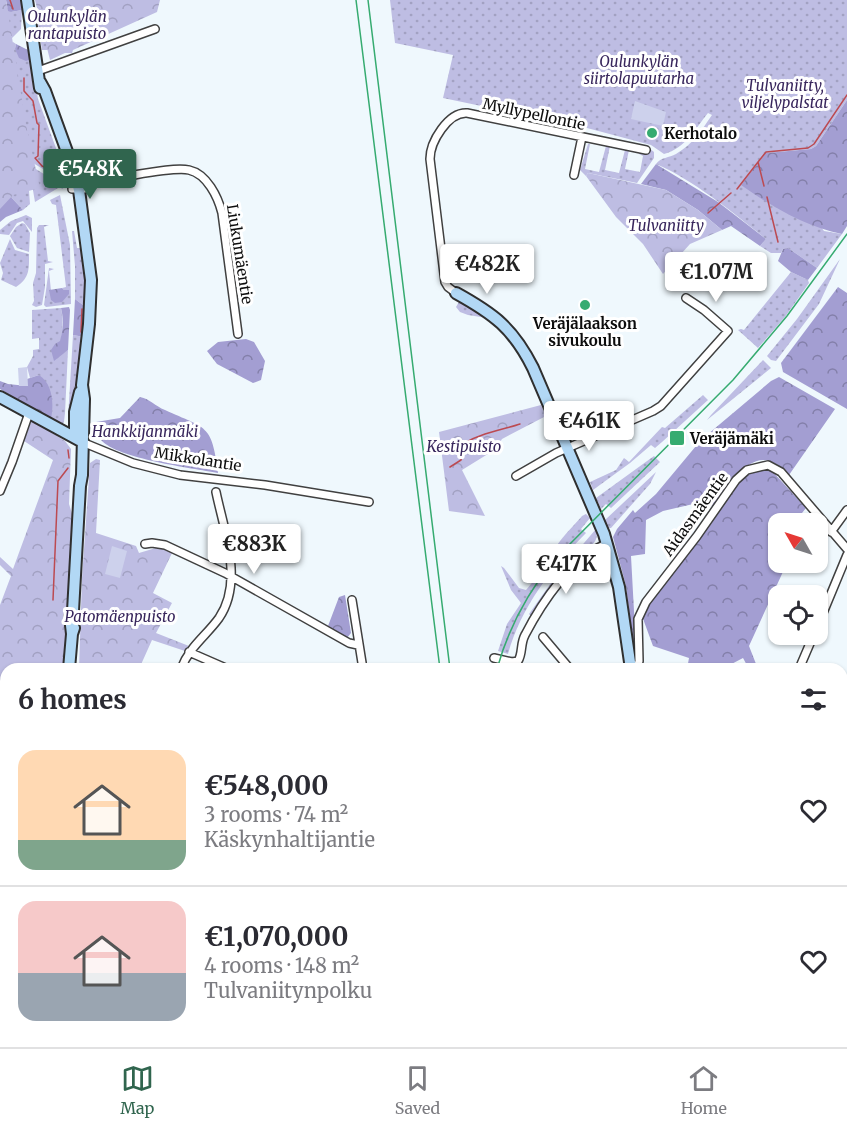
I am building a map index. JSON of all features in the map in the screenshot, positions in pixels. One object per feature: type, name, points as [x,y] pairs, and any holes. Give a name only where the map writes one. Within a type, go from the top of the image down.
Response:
[{"type":"main road","points":[[27,0],[43,106],[76,187],[86,243],[90,290],[82,385],[77,398],[79,440],[77,474],[80,486],[73,611],[75,626],[70,663]]},
{"type":"main road","points":[[452,290],[489,313],[514,336],[533,368],[608,544],[620,587],[630,663]]},
{"type":"main road","name":"Mikkolantie","points":[[0,397],[79,440]]},
{"type":"street","points":[[39,76],[155,29]]},
{"type":"street","name":"Myllypellontie","points":[[452,290],[430,156],[431,147],[451,118],[467,113],[645,150]]},
{"type":"street","points":[[574,175],[582,138]]},
{"type":"street","name":"Liukumäentie","points":[[76,187],[88,179],[177,170],[190,170],[211,187],[222,213],[238,334]]},
{"type":"street","points":[[516,477],[567,448],[661,406],[728,331],[686,298]]},
{"type":"street","points":[[0,491],[29,413]]},
{"type":"street","name":"Mikkolantie","points":[[79,440],[133,463],[180,475],[265,484],[369,502]]},
{"type":"street","name":"Aidasmäentie","points":[[637,663],[639,612],[736,480],[747,470],[768,465],[776,468],[847,549]]},
{"type":"street","points":[[184,663],[189,652],[219,617],[225,605],[232,577],[216,492]]},
{"type":"street","points":[[831,532],[847,510]]},
{"type":"street","points":[[145,544],[165,545],[232,577],[349,643],[358,645]]},
{"type":"street","points":[[494,658],[518,661],[522,653],[524,636],[560,583],[584,556],[608,544]]},
{"type":"street","points":[[828,601],[847,555]]},
{"type":"street","points":[[352,600],[362,663]]},
{"type":"street","points":[[543,637],[565,663]]},
{"type":"street","points":[[802,663],[809,645]]},
{"type":"street","points":[[189,652],[214,663]]},
{"type":"green space","points":[[0,0],[6,0],[26,125],[40,188],[13,195],[0,209]]},
{"type":"green space","points":[[6,0],[21,0],[22,10],[8,11]]},
{"type":"green space","name":"Oulunkylän rantapuisto","points":[[35,0],[160,0],[157,12],[73,50],[72,53],[65,53],[50,60]]},
{"type":"green space","name":"Oulunkylän siirtolapuutarha","points":[[390,0],[847,0],[847,100],[816,146],[811,149],[766,153],[824,231],[842,234],[817,268],[788,248],[783,249],[781,253],[771,253],[760,246],[766,239],[741,219],[698,188],[656,164],[676,154],[692,141],[712,115],[708,113],[684,143],[664,154],[651,145],[587,128],[443,98],[453,55],[395,43]]},
{"type":"green space","points":[[8,7],[11,12],[22,10],[21,29],[12,38],[0,12]]},
{"type":"green space","points":[[37,10],[41,10],[48,50],[42,50]]},
{"type":"green space","points":[[13,42],[16,44],[15,49],[31,59],[38,99],[68,181],[62,189],[53,175],[33,163],[0,51]]},
{"type":"green space","points":[[16,44],[30,51],[31,59],[26,61],[19,58],[15,49]]},
{"type":"green space","points":[[847,100],[847,226],[842,234],[828,231],[789,215],[741,185],[766,153],[811,149],[816,146]]},
{"type":"green space","points":[[0,141],[29,191],[30,204],[23,210],[10,196]]},
{"type":"green space","points":[[588,144],[590,144],[585,169],[599,172],[606,146],[610,146],[605,170],[619,173],[625,150],[629,150],[625,169],[640,172],[643,156],[639,153],[647,154],[649,148],[654,152],[654,158],[637,183],[588,173],[586,176],[580,170]]},
{"type":"green space","points":[[656,164],[718,202],[766,239],[760,246],[731,226],[722,230],[698,210],[666,190],[641,184]]},
{"type":"green space","points":[[31,166],[52,179],[58,188],[35,202],[29,167]]},
{"type":"green space","name":"Tulvaniitty","points":[[588,173],[666,190],[698,210],[722,230],[690,244],[663,274],[643,244],[616,217],[586,176]]},
{"type":"green space","points":[[0,191],[10,196],[23,210],[0,222]]},
{"type":"green space","points":[[60,195],[70,245],[71,304],[46,307],[44,305],[49,268],[54,269],[49,271],[51,291],[64,290],[62,288],[66,287],[56,205],[50,200]]},
{"type":"green space","points":[[26,215],[32,218],[32,232],[23,221],[17,223],[9,235],[0,234],[0,230],[11,221]]},
{"type":"green space","points":[[22,223],[30,233],[29,252],[17,248],[10,236]]},
{"type":"green space","points":[[39,225],[49,225],[44,227],[48,261],[53,262],[45,264],[42,305],[36,307],[32,305]]},
{"type":"green space","points":[[72,231],[74,231],[77,248],[81,248],[86,263],[87,308],[75,299]]},
{"type":"green space","points":[[10,239],[15,250],[29,254],[29,269],[26,277],[16,287],[1,280],[3,273],[0,263]]},
{"type":"green space","points":[[788,248],[817,268],[808,280],[791,272],[778,261],[783,249]]},
{"type":"green space","points":[[840,259],[819,304],[776,361],[771,360],[767,356]]},
{"type":"green space","points":[[791,272],[808,280],[809,283],[785,317],[758,348],[738,330],[744,330]]},
{"type":"green space","points":[[838,287],[847,293],[847,409],[783,372],[781,363]]},
{"type":"green space","points":[[62,288],[69,290],[69,294],[62,302],[55,303],[51,300],[49,290]]},
{"type":"green space","points":[[75,299],[87,308],[84,337],[73,335]]},
{"type":"green space","points":[[460,300],[487,318],[460,312],[456,307]]},
{"type":"green space","points":[[69,307],[68,350],[54,361],[51,350],[60,341],[63,324],[61,308]]},
{"type":"green space","points":[[61,308],[63,353],[68,350],[65,413],[64,422],[61,425],[51,419],[39,375],[30,378],[27,367],[33,356],[33,350],[39,349],[39,338],[32,339],[32,310]]},
{"type":"green space","points":[[73,335],[84,337],[73,420],[68,418]]},
{"type":"green space","points":[[246,339],[254,342],[265,361],[261,380],[253,383],[217,364],[207,351],[218,342]]},
{"type":"green space","points":[[763,360],[771,368],[707,420],[711,415]]},
{"type":"green space","points":[[39,375],[50,389],[51,419],[0,389],[0,381],[27,386],[27,379]]},
{"type":"green space","points":[[779,377],[835,409],[789,475],[777,464],[766,460],[756,461],[738,475],[715,507],[702,502],[663,511],[646,520],[645,554],[631,556],[636,648],[634,651],[626,586],[613,537],[617,529],[633,510],[635,513],[656,494],[701,440],[771,381]]},
{"type":"green space","points":[[703,395],[708,400],[662,442],[655,448],[651,445],[593,490],[590,482],[616,470],[624,458],[629,462],[662,427],[665,428]]},
{"type":"green space","name":"Hankkijanmäki","points":[[140,397],[205,430],[213,445],[218,473],[139,457],[110,447],[101,440],[97,434],[96,422],[120,418]]},
{"type":"green space","name":"Kestipuisto","points":[[541,405],[546,416],[502,439],[496,449],[462,470],[485,516],[449,511],[439,432]]},
{"type":"green space","name":"Patomäenpuisto","points":[[33,421],[65,441],[71,449],[69,504],[75,523],[66,663],[0,663],[0,605],[11,576],[0,565],[0,557],[13,569],[53,460],[24,441]]},
{"type":"green space","points":[[654,456],[660,462],[611,508],[606,504],[601,509],[596,498]]},
{"type":"green space","name":"Patomäenpuisto","points":[[96,459],[100,460],[96,533],[136,546],[139,553],[159,547],[172,553],[153,593],[172,603],[156,633],[189,646],[185,651],[152,640],[142,663],[79,663],[90,463]]},
{"type":"green space","points":[[764,469],[773,472],[806,508],[802,513],[768,513],[768,573],[782,573],[777,585],[768,585],[768,604],[749,646],[756,663],[746,663],[743,658],[733,663],[688,663],[689,658],[653,646],[642,616],[660,587],[711,524],[740,480],[746,475]]},
{"type":"green space","points":[[656,472],[650,484],[611,528],[608,528],[605,520]]},
{"type":"green space","points":[[586,514],[590,518],[581,529],[586,533],[561,560],[529,604],[508,654],[498,651],[507,624],[521,603],[511,590],[501,566],[519,588],[526,590],[551,560],[563,537]]},
{"type":"green space","points":[[596,529],[595,541],[580,553],[578,550]]},
{"type":"green space","points":[[563,566],[566,568],[531,616],[529,614]]},
{"type":"green space","points":[[345,595],[351,633],[347,638],[328,626],[339,597]]},
{"type":"shaded area","points":[[635,101],[666,112],[663,126],[631,119]]},
{"type":"shaded area","points":[[27,367],[28,386],[19,386],[18,368]]},
{"type":"shaded area","points":[[112,546],[127,551],[120,578],[105,574]]},
{"type":"waterway","points":[[10,0],[13,9]]},
{"type":"waterway","points":[[24,78],[24,91],[33,101],[39,125],[38,156],[35,158],[42,166],[61,175]]},
{"type":"waterway","points":[[764,186],[758,162],[766,152],[808,148],[814,144],[847,95]]},
{"type":"waterway","points":[[737,189],[758,162]]},
{"type":"waterway","points":[[708,213],[731,193]]},
{"type":"waterway","points":[[767,197],[778,242]]},
{"type":"waterway","points":[[81,332],[82,309]]},
{"type":"waterway","points":[[450,467],[461,460],[463,447],[467,442],[481,435],[520,424]]},
{"type":"waterway","points":[[68,450],[69,458]]},
{"type":"waterway","points":[[53,600],[58,481],[68,468]]},
{"type":"tram line","points":[[499,663],[520,612],[554,560],[733,380],[787,316],[847,234]]},
{"type":"railway","points":[[356,0],[439,663]]},
{"type":"railway","points":[[368,0],[449,663]]},
{"type":"place","name":"Kerhotalo","points":[[652,133]]},
{"type":"place","name":"Veräjälaakson sivukoulu","points":[[585,305]]},
{"type":"place","name":"Veräjämäki","points":[[677,438]]},
{"type":"park label","name":"Tulvaniitty, viljelypalstat","points":[[785,94]]}]
